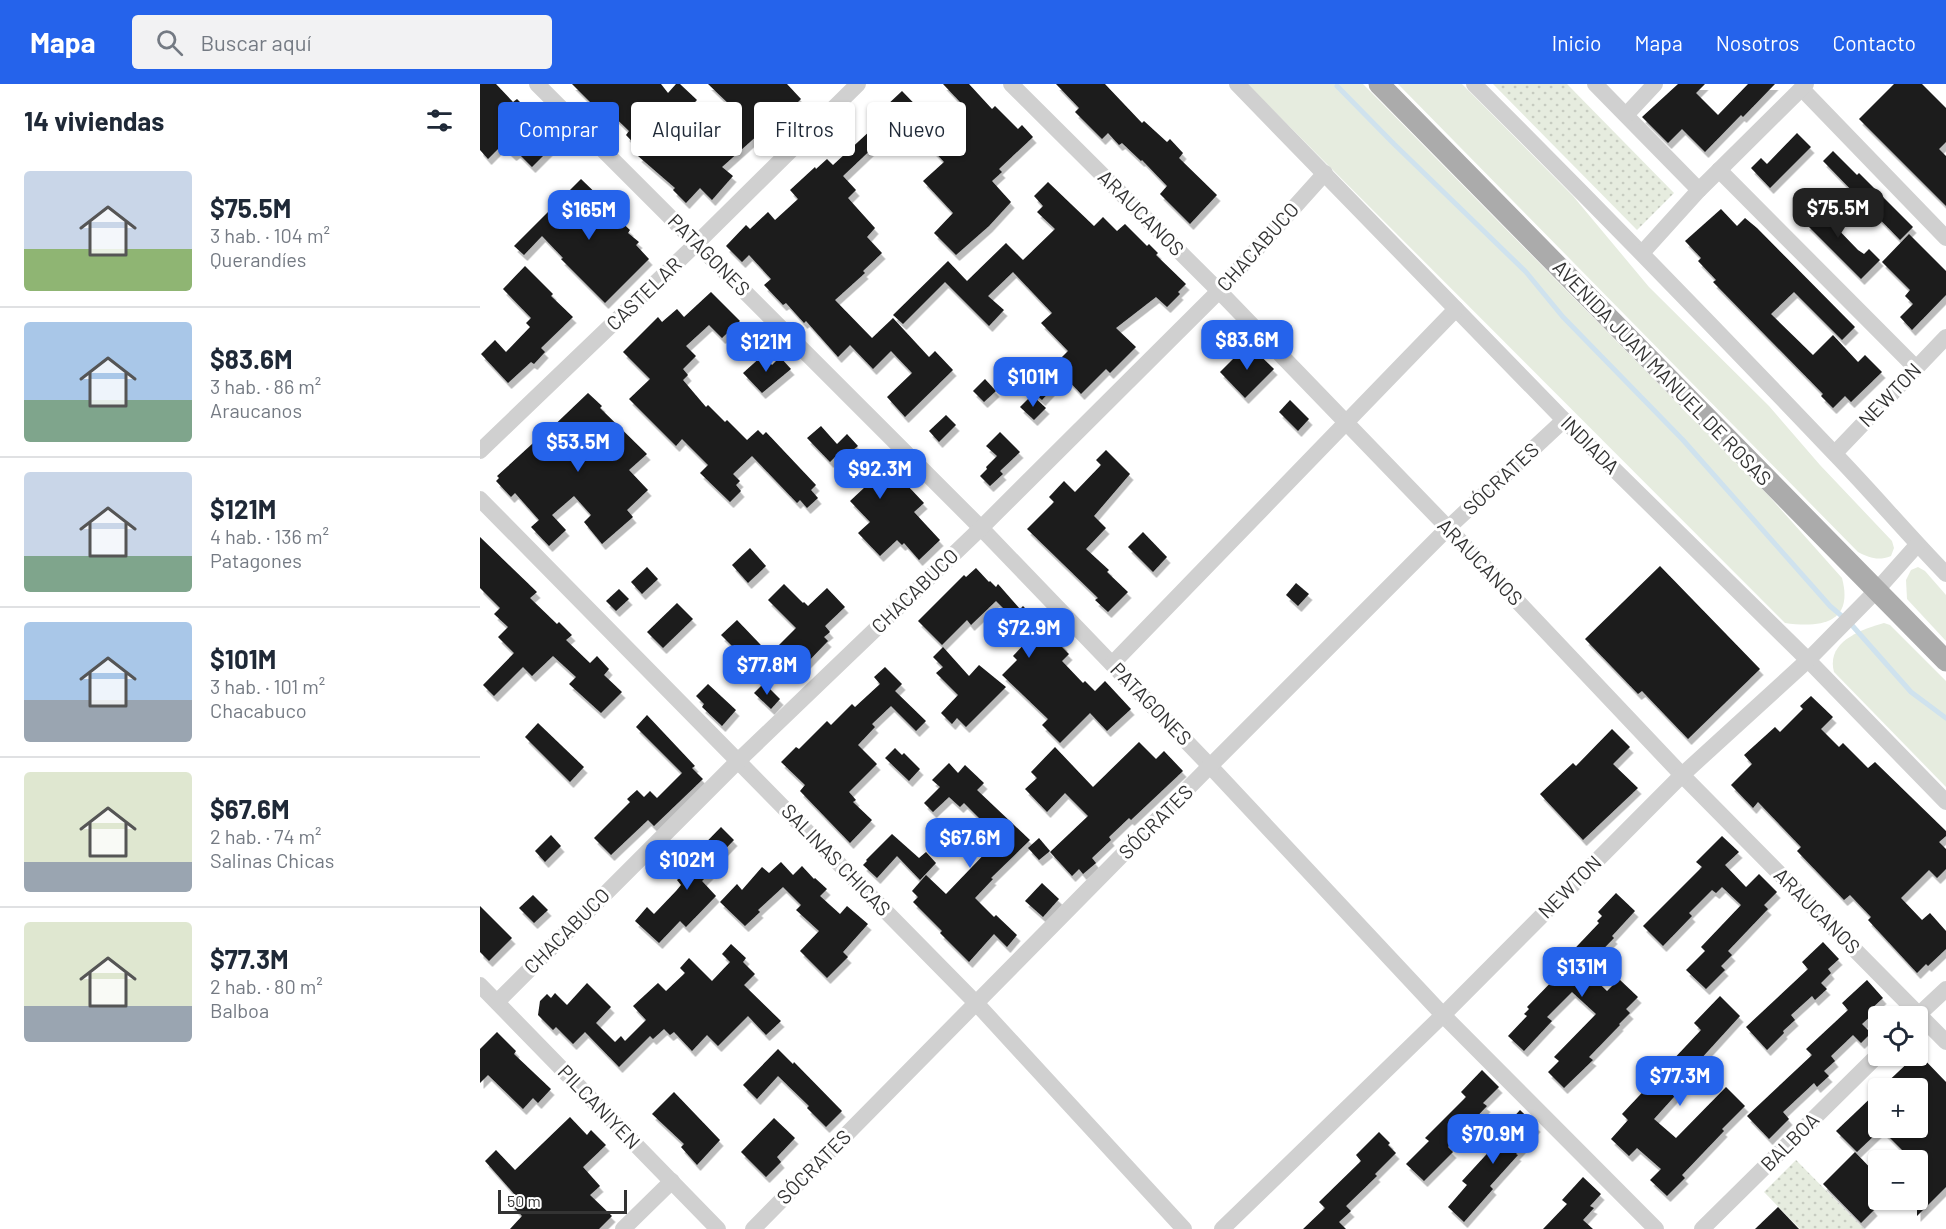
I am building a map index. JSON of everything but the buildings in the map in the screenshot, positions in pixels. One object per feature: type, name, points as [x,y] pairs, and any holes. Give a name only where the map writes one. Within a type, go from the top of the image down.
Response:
[{"type":"main road","name":"AVENIDA JUAN MANUEL DE ROSAS","points":[[1379,84],[1946,661]]},
{"type":"street","name":"PATAGONES","points":[[537,84],[981,528],[1210,766],[1443,1015],[1656,1229]]},
{"type":"street","name":"CASTELAR","points":[[480,451],[697,243],[858,84]]},
{"type":"street","name":"ARAUCANOS","points":[[1011,84],[1219,291],[1683,775],[1908,1006]]},
{"type":"street","name":"INDIADA","points":[[1237,84],[1564,420],[1808,660],[1946,802]]},
{"type":"street","points":[[1474,84],[1835,453],[1946,574]]},
{"type":"street","points":[[1595,84],[1699,190]]},
{"type":"street","points":[[1626,115],[1655,84]]},
{"type":"street","points":[[1642,254],[1699,190],[1804,86],[1946,238]]},
{"type":"street","points":[[1719,170],[1915,367]]},
{"type":"street","name":"CHACABUCO","points":[[496,1002],[738,761],[981,528],[1219,291],[1325,173]]},
{"type":"street","points":[[1112,664],[1456,309]]},
{"type":"street","name":"NEWTON","points":[[1835,453],[1946,337]]},
{"type":"street","name":"SÓCRATES","points":[[753,1229],[1448,528],[1564,420]]},
{"type":"street","name":"SALINAS CHICAS","points":[[480,499],[976,1004],[1184,1229]]},
{"type":"street","name":"NEWTON","points":[[1222,1229],[1443,1015],[1683,775],[1808,660],[1876,591],[1917,545]]},
{"type":"street","name":"PILCANIYEN","points":[[480,985],[718,1229]]},
{"type":"street","points":[[1928,1006],[1946,989]]},
{"type":"street","name":"ARAUCANOS","points":[[1928,1025],[1946,1042]]},
{"type":"street","name":"BALBOA","points":[[1702,1229],[1868,1065]]},
{"type":"street","points":[[623,1229],[672,1181]]},
{"type":"shaded area","points":[[1247,84],[1363,84],[1768,495],[1842,578],[1843,605],[1839,613],[1822,623],[1785,623]]},
{"type":"shaded area","points":[[1398,84],[1462,84],[1573,196],[1649,287],[1769,406],[1820,465],[1892,541],[1894,548],[1891,556],[1874,558],[1858,552]]},
{"type":"shaded area","points":[[1493,84],[1567,84],[1674,193],[1637,230]]},
{"type":"shaded area","points":[[1918,567],[1925,571],[1946,595],[1946,641],[1907,599],[1906,580],[1911,570]]},
{"type":"shaded area","points":[[1884,623],[1890,625],[1946,681],[1946,787],[1834,672],[1835,653],[1840,645],[1865,629]]},
{"type":"shaded area","points":[[1796,1160],[1864,1229],[1800,1229],[1764,1192]]},
{"type":"waterway","points":[[1337,86],[1526,272],[1563,317],[1683,440],[1830,606],[1850,623],[1911,692],[1946,718]]}]
